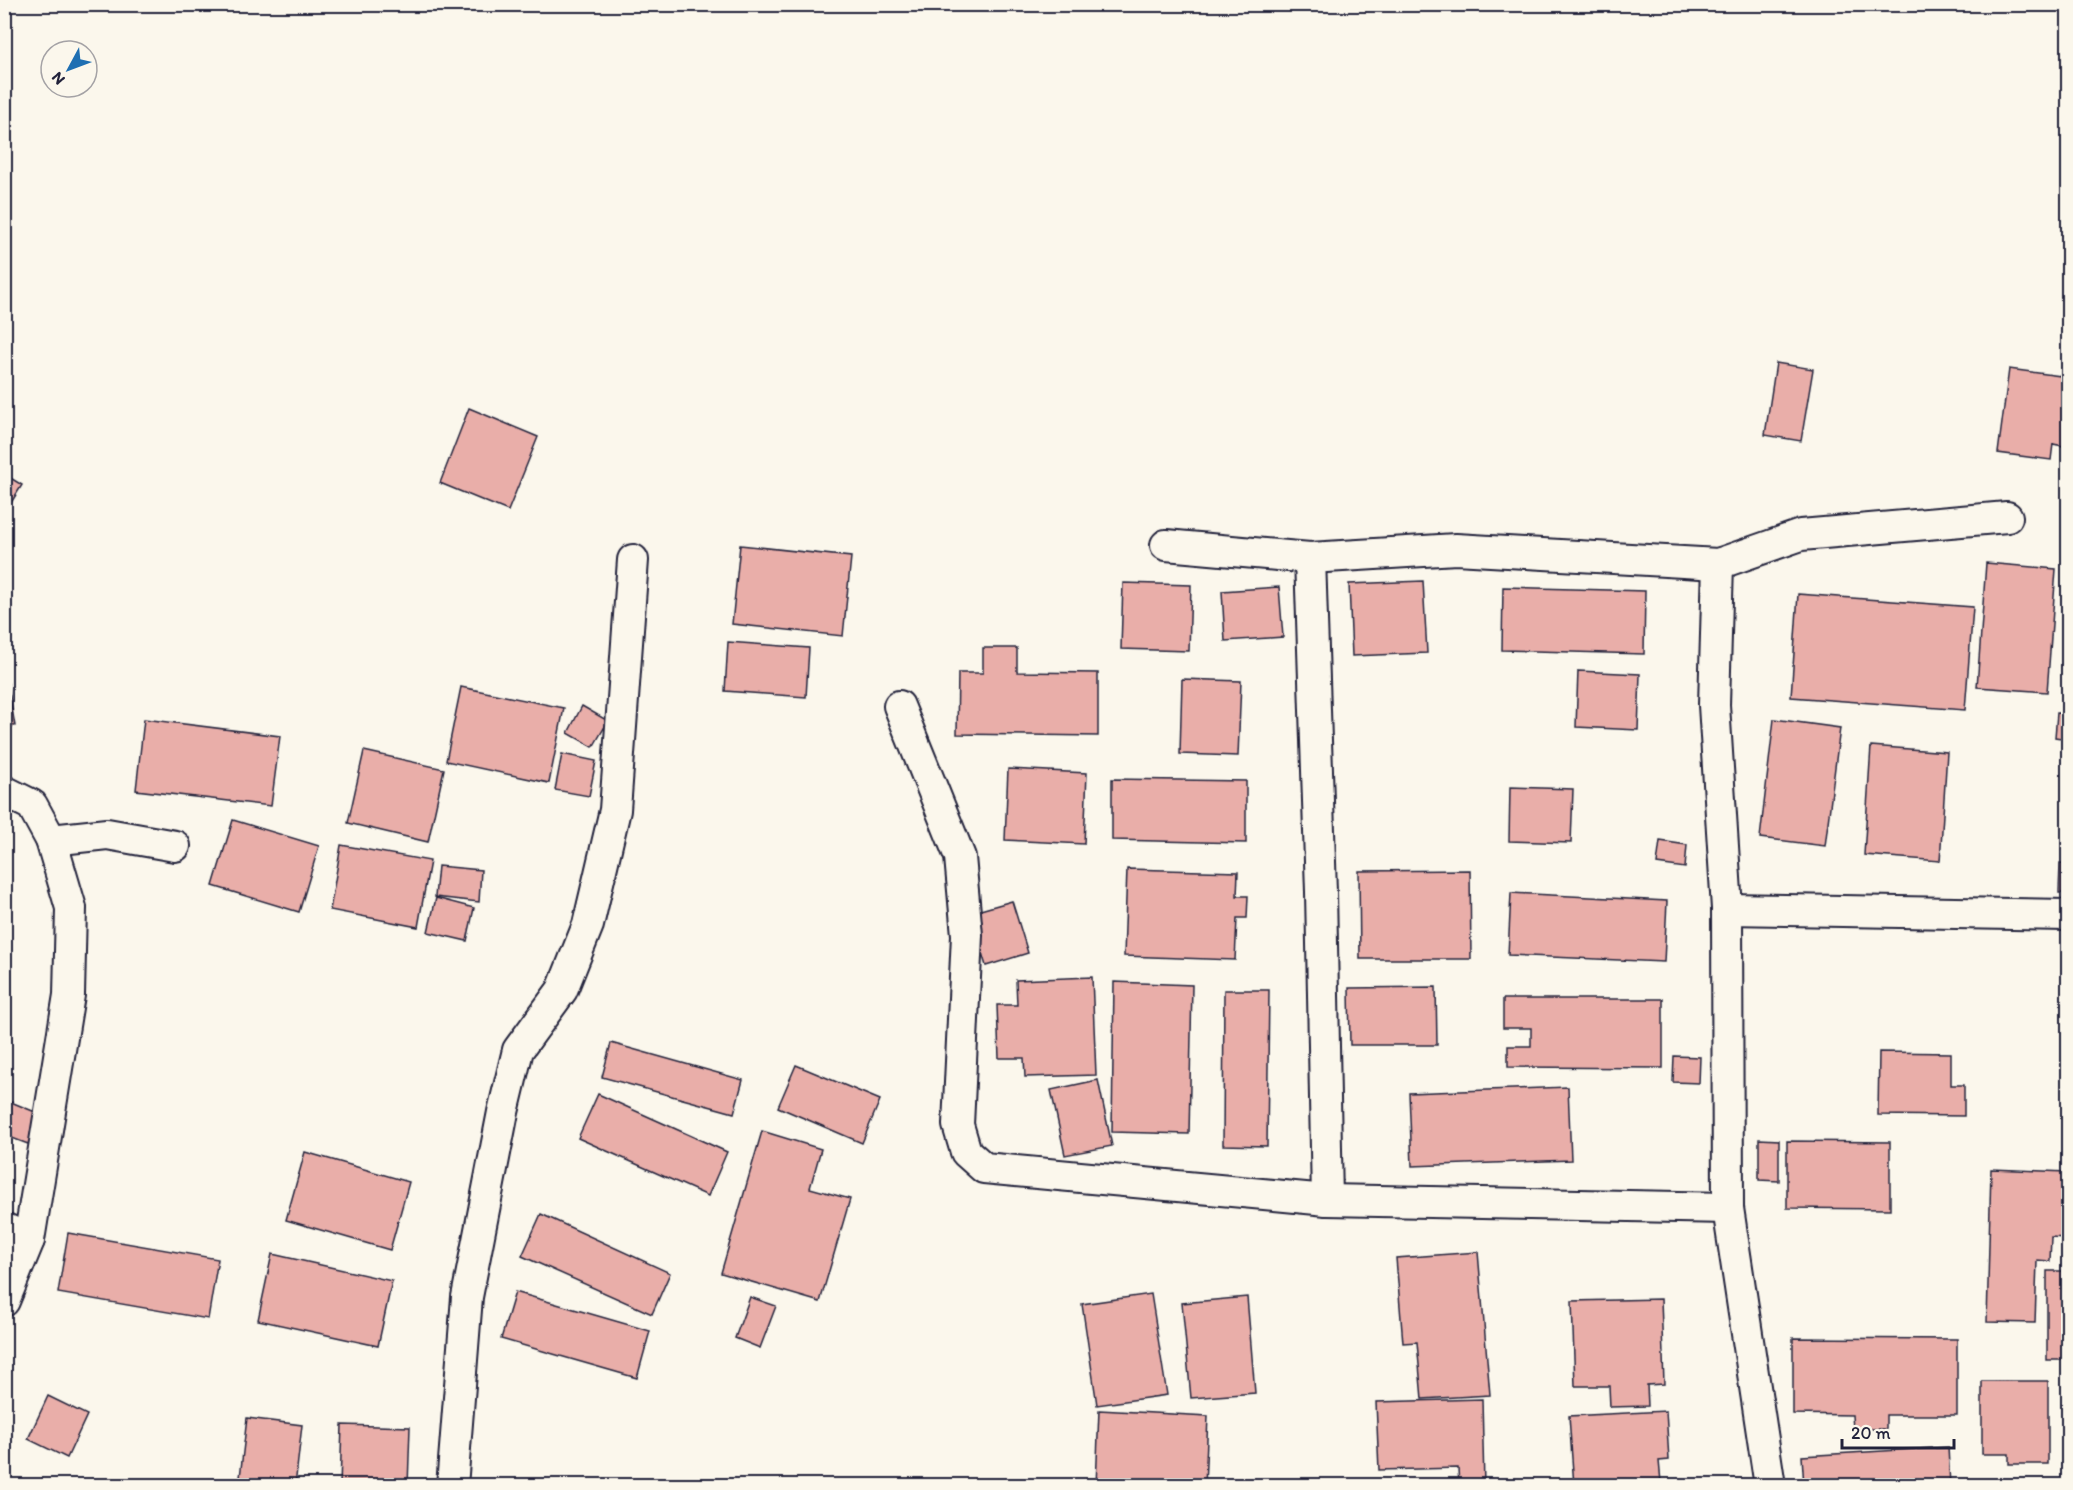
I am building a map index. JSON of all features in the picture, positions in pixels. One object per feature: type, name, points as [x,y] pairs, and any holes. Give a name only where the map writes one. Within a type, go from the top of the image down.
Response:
[{"type":"street","points":[[1166,546],[1310,558],[1456,549],[1718,564],[1801,535],[2007,517]]},
{"type":"street","points":[[1310,558],[1321,880],[1327,1200]]},
{"type":"street","points":[[452,1485],[467,1297],[518,1050],[562,990],[588,925],[615,810],[633,560]]},
{"type":"street","points":[[1718,564],[1714,705],[1727,909],[1728,1208],[1770,1485]]},
{"type":"street","points":[[899,706],[960,857],[967,935],[958,1125],[966,1152],[984,1168],[1327,1200],[1728,1208]]},
{"type":"street","points":[[4,791],[32,806],[51,840],[71,908],[69,995],[4,1302]]},
{"type":"street","points":[[51,840],[107,834],[175,846]]},
{"type":"street","points":[[1727,909],[2068,915]]},
{"type":"building","points":[[1776,363],[1813,369],[1801,441],[1765,435]]},
{"type":"building","points":[[2009,369],[2068,377],[2068,447],[2053,444],[2051,460],[1998,453]]},
{"type":"building","points":[[469,408],[538,437],[508,511],[440,483]]},
{"type":"building","points":[[4,474],[22,485],[4,514]]},
{"type":"building","points":[[740,545],[851,557],[843,636],[732,624]]},
{"type":"building","points":[[1986,563],[2056,569],[2047,692],[1977,687]]},
{"type":"building","points":[[1423,581],[1427,653],[1352,656],[1349,584]]},
{"type":"building","points":[[1123,583],[1191,585],[1189,651],[1121,649]]},
{"type":"building","points":[[1279,587],[1283,637],[1225,641],[1222,591]]},
{"type":"building","points":[[1503,587],[1645,591],[1644,654],[1502,650]]},
{"type":"building","points":[[1798,594],[1973,607],[1965,710],[1791,697]]},
{"type":"building","points":[[2068,632],[2068,705],[2064,705]]},
{"type":"building","points":[[728,642],[809,648],[806,697],[725,691]]},
{"type":"building","points":[[983,648],[1017,648],[1017,672],[1098,673],[1098,736],[957,734],[958,673],[983,673]]},
{"type":"building","points":[[4,663],[15,726],[4,728]]},
{"type":"building","points":[[1578,671],[1640,674],[1638,730],[1576,727]]},
{"type":"building","points":[[1182,679],[1241,681],[1238,756],[1180,754]]},
{"type":"building","points":[[461,687],[564,708],[549,783],[446,761]]},
{"type":"building","points":[[582,706],[608,721],[593,747],[568,733]]},
{"type":"building","points":[[2057,713],[2068,714],[2068,739],[2055,737]]},
{"type":"building","points":[[144,719],[280,736],[271,806],[136,790]]},
{"type":"building","points":[[1774,719],[1840,728],[1825,846],[1760,838]]},
{"type":"building","points":[[1871,746],[1947,752],[1940,861],[1864,855]]},
{"type":"building","points":[[364,751],[444,769],[428,842],[348,823]]},
{"type":"building","points":[[562,754],[596,761],[589,796],[555,790]]},
{"type":"building","points":[[1008,769],[1087,773],[1084,844],[1005,840]]},
{"type":"building","points":[[1112,779],[1246,781],[1246,843],[1112,840]]},
{"type":"building","points":[[1510,787],[1573,789],[1571,843],[1509,841]]},
{"type":"building","points":[[233,820],[319,846],[299,912],[213,886]]},
{"type":"building","points":[[1660,841],[1687,845],[1685,868],[1657,864]]},
{"type":"building","points":[[341,845],[430,861],[418,927],[330,910]]},
{"type":"building","points":[[2060,863],[2068,864],[2068,893],[2059,893]]},
{"type":"building","points":[[438,866],[481,870],[479,902],[435,897]]},
{"type":"building","points":[[1127,869],[1238,872],[1237,896],[1248,896],[1247,918],[1237,918],[1235,960],[1124,956]]},
{"type":"building","points":[[1470,870],[1471,959],[1360,959],[1359,871]]},
{"type":"building","points":[[1511,893],[1667,901],[1664,962],[1508,955]]},
{"type":"building","points":[[436,898],[474,908],[467,941],[428,932]]},
{"type":"building","points":[[1012,901],[1028,953],[986,966],[970,913]]},
{"type":"building","points":[[1092,977],[1096,1075],[1025,1077],[1024,1058],[999,1058],[997,1005],[1017,1005],[1016,980]]},
{"type":"building","points":[[1114,982],[1192,985],[1189,1134],[1112,1132]]},
{"type":"building","points":[[1436,987],[1437,1045],[1350,1045],[1349,988]]},
{"type":"building","points":[[1224,990],[1269,990],[1267,1146],[1223,1145]]},
{"type":"building","points":[[1503,999],[1663,999],[1663,1068],[1508,1067],[1508,1046],[1531,1046],[1531,1028],[1503,1028]]},
{"type":"building","points":[[611,1043],[743,1080],[734,1113],[602,1077]]},
{"type":"building","points":[[1879,1052],[1951,1053],[1951,1085],[1964,1085],[1964,1116],[1878,1115]]},
{"type":"building","points":[[1674,1056],[1700,1057],[1699,1083],[1673,1082]]},
{"type":"building","points":[[796,1065],[880,1100],[862,1143],[778,1107]]},
{"type":"building","points":[[1098,1080],[1112,1146],[1065,1155],[1051,1090]]},
{"type":"building","points":[[1568,1087],[1571,1160],[1412,1166],[1409,1093]]},
{"type":"building","points":[[598,1094],[727,1152],[708,1196],[578,1138]]},
{"type":"building","points":[[11,1102],[40,1114],[28,1144],[4,1135],[4,1118]]},
{"type":"building","points":[[762,1131],[821,1149],[810,1188],[850,1199],[820,1302],[721,1273]]},
{"type":"building","points":[[1759,1139],[1779,1140],[1779,1181],[1759,1180]]},
{"type":"building","points":[[1787,1141],[1890,1142],[1890,1209],[1787,1208]]},
{"type":"building","points":[[305,1152],[409,1182],[390,1250],[286,1220]]},
{"type":"building","points":[[1991,1169],[2067,1172],[2065,1238],[2051,1237],[2050,1261],[2037,1260],[2035,1323],[1987,1322]]},
{"type":"building","points":[[541,1214],[670,1273],[652,1314],[522,1256]]},
{"type":"building","points":[[68,1233],[218,1259],[208,1319],[58,1293]]},
{"type":"building","points":[[1478,1252],[1490,1395],[1422,1399],[1417,1342],[1403,1343],[1396,1258]]},
{"type":"building","points":[[272,1254],[392,1281],[378,1346],[258,1320]]},
{"type":"building","points":[[2047,1271],[2068,1271],[2068,1360],[2047,1360]]},
{"type":"building","points":[[515,1292],[650,1331],[637,1378],[501,1339]]},
{"type":"building","points":[[1151,1294],[1167,1395],[1097,1405],[1082,1304]]},
{"type":"building","points":[[750,1297],[776,1306],[760,1348],[735,1338]]},
{"type":"building","points":[[1247,1297],[1255,1393],[1191,1398],[1182,1303]]},
{"type":"building","points":[[1661,1299],[1664,1384],[1647,1385],[1648,1406],[1610,1407],[1609,1386],[1575,1386],[1572,1301]]},
{"type":"building","points":[[1793,1338],[1957,1339],[1957,1415],[1886,1415],[1886,1429],[1853,1429],[1852,1415],[1793,1414]]},
{"type":"building","points":[[1982,1381],[2048,1381],[2048,1464],[2009,1464],[2009,1454],[1982,1454]]},
{"type":"building","points":[[48,1396],[87,1415],[67,1458],[28,1439]]},
{"type":"building","points":[[1482,1399],[1484,1486],[1459,1486],[1458,1468],[1379,1470],[1376,1402]]},
{"type":"building","points":[[1099,1410],[1208,1416],[1205,1486],[1096,1486]]},
{"type":"building","points":[[1666,1411],[1669,1460],[1659,1461],[1661,1482],[1574,1486],[1569,1416]]},
{"type":"building","points":[[247,1418],[302,1425],[295,1486],[239,1486]]},
{"type":"building","points":[[342,1425],[410,1427],[408,1486],[340,1486]]},
{"type":"building","points":[[1948,1447],[1950,1486],[1804,1486],[1802,1456]]},
{"type":"building","points":[[533,1479],[534,1486],[477,1485]]}]
